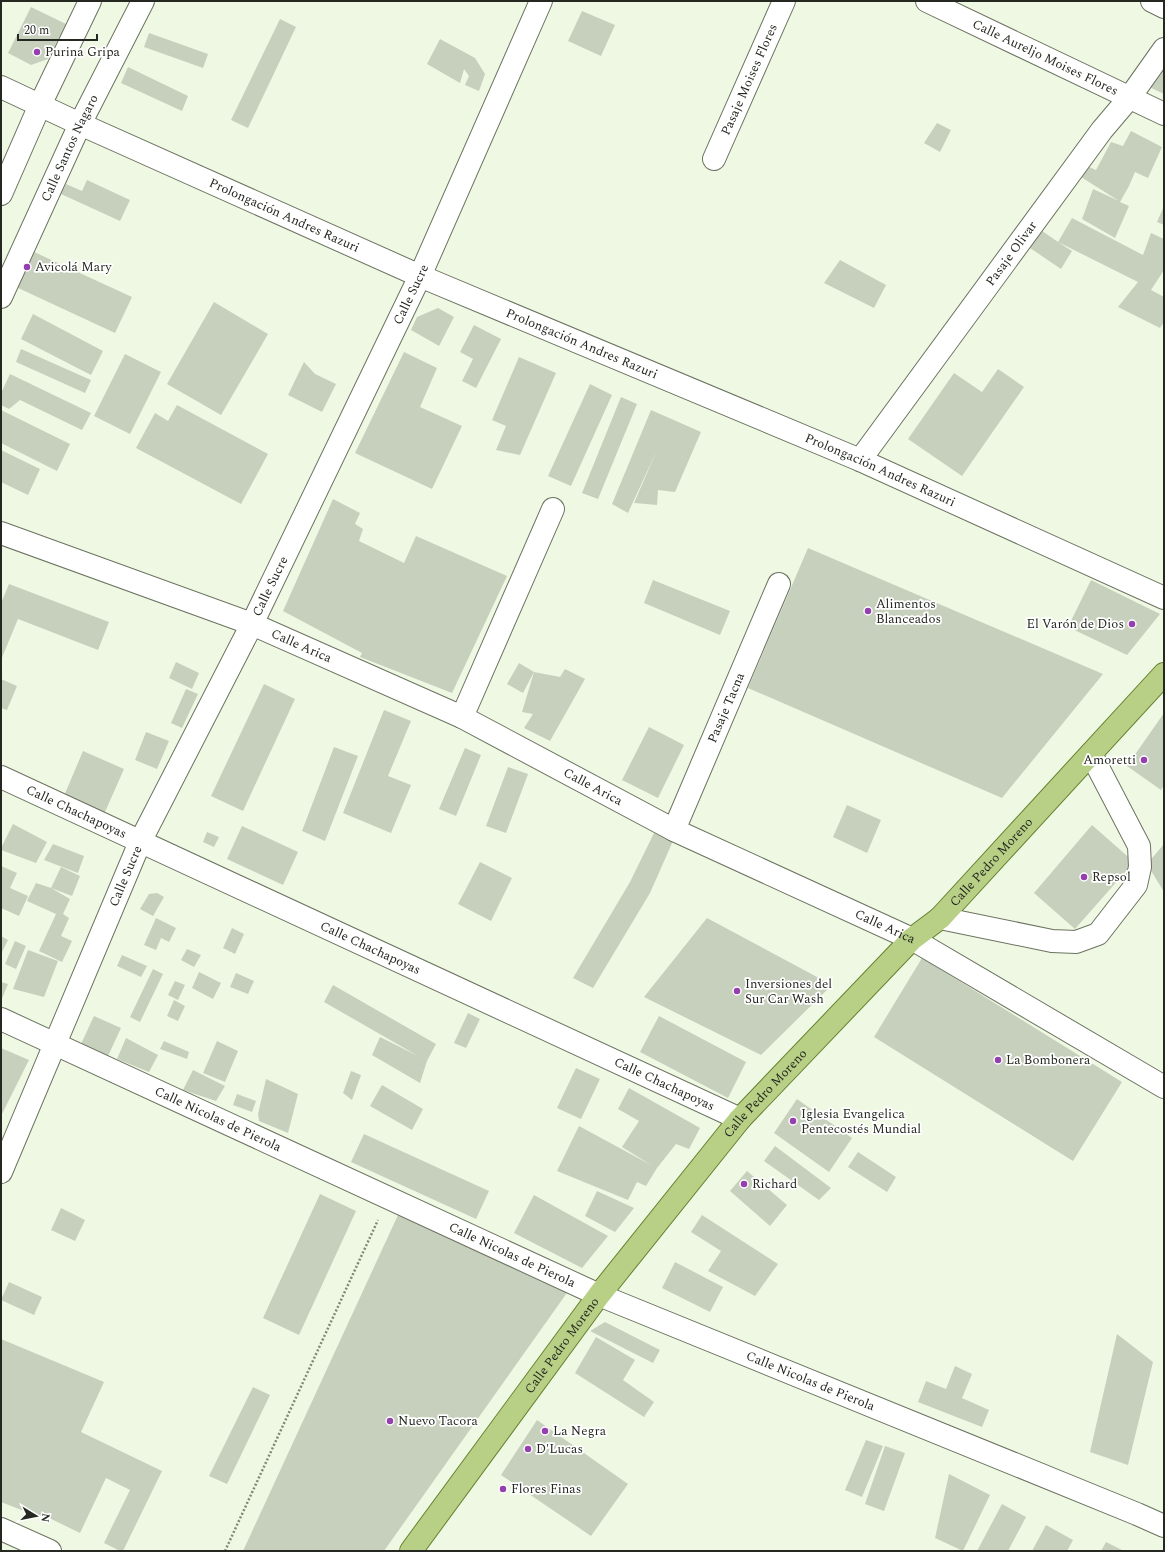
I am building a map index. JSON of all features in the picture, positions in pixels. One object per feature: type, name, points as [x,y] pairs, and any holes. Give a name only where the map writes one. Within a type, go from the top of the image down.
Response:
[{"type":"main road","name":"Calle Pedro Moreno","points":[[410,1551],[599,1295],[740,1119],[912,939],[940,918],[1163,676]]},
{"type":"street","points":[[1,194],[40,105],[90,1]]},
{"type":"street","name":"Calle Santos Nagaro","points":[[1,297],[80,124],[143,1]]},
{"type":"street","name":"Calle Sucre","points":[[1,1172],[140,842],[252,624],[420,276],[541,1]]},
{"type":"street","name":"Pasaje Moises Flores","points":[[714,159],[784,1]]},
{"type":"street","name":"Calle Aureljo Moises Flores","points":[[927,1],[1164,114]]},
{"type":"street","points":[[1152,1],[1164,7]]},
{"type":"street","name":"Pasaje Olivar","points":[[860,460],[1102,130],[1130,97],[1164,49]]},
{"type":"street","name":"Prolongación Andres Razuri","points":[[1,87],[80,124],[420,276],[860,460],[1164,598]]},
{"type":"street","points":[[462,717],[553,508]]},
{"type":"street","name":"Calle Arica","points":[[1,533],[252,624],[462,717],[674,830],[912,939],[1164,1087]]},
{"type":"street","name":"Pasaje Tacna","points":[[674,830],[778,584]]},
{"type":"street","points":[[940,918],[1052,941],[1076,942],[1098,934],[1136,885],[1140,867],[1138,846],[1091,754]]},
{"type":"street","name":"Calle Chachapoyas","points":[[1,778],[740,1119]]},
{"type":"street","name":"Calle Nicolas de Pierola","points":[[1,1020],[599,1295],[1164,1526]]},
{"type":"street","points":[[1,1529],[50,1551]]},
{"type":"path","points":[[225,1551],[388,1198]]},
{"type":"building","points":[[31,7],[66,24],[48,59],[31,65],[8,53]]},
{"type":"building","points":[[582,11],[615,25],[601,56],[568,41]]},
{"type":"building","points":[[280,19],[296,27],[248,128],[231,120]]},
{"type":"building","points":[[149,33],[208,54],[203,68],[144,47]]},
{"type":"building","points":[[440,39],[475,58],[485,74],[479,91],[465,85],[469,76],[464,69],[460,83],[427,64]]},
{"type":"building","points":[[1164,55],[1164,94],[1145,85]]},
{"type":"building","points":[[128,67],[188,96],[182,111],[121,83]]},
{"type":"building","points":[[937,123],[951,130],[940,152],[924,143]]},
{"type":"building","points":[[1131,131],[1162,147],[1148,178],[1135,172],[1120,202],[1129,206],[1115,238],[1082,219],[1093,189],[1119,201],[1081,177],[1089,167],[1096,170],[1111,142],[1123,146]]},
{"type":"building","points":[[87,180],[130,200],[120,221],[61,194],[66,184],[82,191]]},
{"type":"building","points":[[1164,206],[1164,225],[1157,222]]},
{"type":"building","points":[[1072,218],[1143,255],[1151,233],[1164,239],[1164,270],[1151,290],[1164,297],[1164,322],[1160,328],[1118,307],[1138,282],[1058,242]]},
{"type":"building","points":[[1038,228],[1072,251],[1061,269],[1030,248]]},
{"type":"building","points":[[32,251],[132,297],[115,333],[16,287]]},
{"type":"building","points":[[840,260],[886,285],[874,308],[824,283]]},
{"type":"building","points":[[214,302],[268,334],[221,415],[167,384]]},
{"type":"building","points":[[438,308],[454,317],[439,346],[411,330],[417,317]]},
{"type":"building","points":[[33,314],[103,351],[91,375],[21,339]]},
{"type":"building","points":[[474,325],[501,339],[476,388],[462,381],[473,359],[460,352]]},
{"type":"building","points":[[21,349],[91,380],[85,393],[16,362]]},
{"type":"building","points":[[404,352],[437,368],[420,407],[462,426],[432,489],[355,453]]},
{"type":"building","points":[[125,354],[161,372],[130,434],[94,416]]},
{"type":"building","points":[[519,357],[556,373],[520,455],[496,450],[506,426],[492,420]]},
{"type":"building","points":[[304,362],[315,374],[336,384],[322,412],[288,395]]},
{"type":"building","points":[[998,369],[1024,387],[962,476],[908,439],[954,373],[982,392]]},
{"type":"building","points":[[10,374],[91,413],[82,430],[20,400],[9,409],[1,405],[1,393]]},
{"type":"building","points":[[590,384],[612,395],[571,486],[548,476]]},
{"type":"building","points":[[621,397],[637,404],[598,499],[582,493]]},
{"type":"building","points":[[177,405],[268,454],[241,504],[136,448],[155,413],[168,421]]},
{"type":"building","points":[[1,410],[70,444],[57,471],[1,443]]},
{"type":"building","points":[[651,410],[701,432],[675,492],[658,490],[657,505],[634,503],[657,450],[628,513],[612,504]]},
{"type":"building","points":[[1,450],[40,469],[28,495],[1,482]]},
{"type":"building","points":[[333,499],[360,513],[355,524],[363,529],[359,541],[404,563],[416,536],[507,576],[452,693],[360,657],[362,653],[283,611]]},
{"type":"building","name":"Alimentos Blanceados","points":[[808,548],[1103,674],[1002,798],[748,688]]},
{"type":"building","points":[[653,580],[730,611],[720,635],[644,603]]},
{"type":"building","points":[[1091,580],[1160,614],[1127,655],[1068,627]]},
{"type":"building","points":[[9,584],[109,622],[98,650],[18,619],[1,660],[1,603]]},
{"type":"building","points":[[176,662],[199,673],[192,689],[169,678]]},
{"type":"building","points":[[519,663],[534,672],[523,693],[507,684]]},
{"type":"building","points":[[565,669],[585,679],[550,741],[524,728],[533,714],[522,712],[534,672],[560,677]]},
{"type":"building","points":[[1,679],[17,686],[7,710],[1,708]]},
{"type":"building","points":[[264,684],[295,699],[243,811],[211,796]]},
{"type":"building","points":[[186,689],[198,694],[182,728],[171,723]]},
{"type":"building","points":[[384,710],[411,721],[388,776],[411,785],[391,833],[343,813]]},
{"type":"building","points":[[1164,713],[1164,785],[1161,790],[1127,766]]},
{"type":"building","points":[[649,727],[684,745],[658,798],[622,780]]},
{"type":"building","points":[[146,732],[169,741],[157,769],[135,760]]},
{"type":"building","points":[[334,747],[358,756],[325,841],[302,831]]},
{"type":"building","points":[[465,748],[481,755],[456,816],[439,809]]},
{"type":"building","points":[[83,751],[124,769],[101,821],[61,803]]},
{"type":"building","points":[[508,767],[528,774],[506,833],[486,826]]},
{"type":"building","points":[[847,805],[881,820],[867,853],[833,837]]},
{"type":"building","points":[[13,824],[47,842],[36,863],[1,850]]},
{"type":"building","name":"Repsol","points":[[1092,825],[1134,862],[1075,929],[1034,893]]},
{"type":"building","points":[[242,826],[298,852],[283,885],[227,859]]},
{"type":"building","points":[[207,832],[219,837],[214,847],[203,842]]},
{"type":"building","points":[[654,833],[673,841],[650,893],[593,988],[573,978],[630,882]]},
{"type":"building","points":[[53,844],[84,856],[78,873],[44,860]]},
{"type":"building","points":[[1164,844],[1164,892],[1147,864]]},
{"type":"building","points":[[480,862],[512,878],[491,921],[458,904]]},
{"type":"building","points":[[1,866],[17,873],[10,888],[28,896],[19,916],[1,908]]},
{"type":"building","points":[[61,867],[80,876],[72,896],[51,888]]},
{"type":"building","points":[[36,883],[51,888],[70,899],[63,914],[69,918],[61,936],[72,941],[62,962],[39,951],[56,914],[27,901]]},
{"type":"building","points":[[157,893],[164,897],[153,916],[140,909],[149,894]]},
{"type":"building","points":[[156,918],[176,928],[169,942],[161,938],[156,950],[144,945]]},
{"type":"building","name":"Inversiones del Sur Car Wash","points":[[707,918],[832,985],[761,1055],[644,997]]},
{"type":"building","points":[[232,928],[244,934],[235,954],[223,948]]},
{"type":"building","points":[[1,936],[8,940],[1,954]]},
{"type":"building","points":[[15,941],[26,946],[16,969],[5,964]]},
{"type":"building","points":[[187,949],[201,955],[194,967],[181,960]]},
{"type":"building","points":[[28,950],[58,961],[44,997],[13,989]]},
{"type":"building","points":[[122,955],[147,966],[141,977],[117,966]]},
{"type":"building","name":"La Bombonera","points":[[922,958],[1122,1082],[1073,1161],[874,1037]]},
{"type":"building","points":[[153,969],[163,974],[140,1022],[130,1017]]},
{"type":"building","points":[[199,972],[221,983],[213,999],[192,988]]},
{"type":"building","points":[[236,973],[254,981],[248,994],[230,987]]},
{"type":"building","points":[[175,981],[185,985],[178,1000],[168,995]]},
{"type":"building","points":[[1,982],[8,984],[1,1001]]},
{"type":"building","points":[[333,985],[436,1044],[427,1061],[420,1083],[372,1055],[380,1037],[418,1056],[324,1002]]},
{"type":"building","points":[[174,1000],[185,1006],[178,1021],[167,1016]]},
{"type":"building","points":[[468,1013],[480,1019],[466,1048],[454,1043]]},
{"type":"building","points":[[94,1016],[121,1028],[108,1056],[81,1044]]},
{"type":"building","points":[[659,1016],[746,1062],[728,1098],[640,1052]]},
{"type":"building","points":[[126,1038],[158,1055],[149,1072],[117,1059]]},
{"type":"building","points":[[164,1041],[189,1052],[187,1059],[160,1049]]},
{"type":"building","points":[[217,1041],[238,1051],[225,1082],[203,1073]]},
{"type":"building","points":[[1,1048],[29,1060],[1,1116]]},
{"type":"building","points":[[576,1068],[600,1079],[581,1119],[557,1108]]},
{"type":"building","points":[[193,1070],[225,1086],[216,1101],[183,1090]]},
{"type":"building","points":[[351,1071],[361,1075],[352,1100],[343,1093]]},
{"type":"building","points":[[266,1079],[298,1094],[288,1133],[259,1121],[258,1114]]},
{"type":"building","points":[[382,1085],[423,1109],[412,1130],[370,1106]]},
{"type":"building","points":[[629,1088],[700,1128],[689,1149],[676,1144],[657,1168],[646,1186],[637,1182],[628,1200],[557,1171],[579,1126],[651,1165],[622,1147],[639,1121],[618,1109]]},
{"type":"building","points":[[237,1094],[256,1101],[252,1112],[233,1105]]},
{"type":"building","points":[[797,1099],[852,1138],[829,1172],[774,1133]]},
{"type":"building","points":[[364,1134],[489,1191],[476,1219],[351,1162]]},
{"type":"building","points":[[775,1146],[831,1188],[819,1200],[764,1161]]},
{"type":"building","points":[[858,1152],[896,1177],[887,1192],[848,1167]]},
{"type":"building","points":[[747,1171],[787,1205],[770,1226],[730,1191]]},
{"type":"building","points":[[597,1191],[634,1208],[615,1232],[585,1216]]},
{"type":"building","points":[[320,1194],[356,1211],[299,1335],[263,1318]]},
{"type":"building","points":[[534,1195],[608,1236],[582,1268],[514,1233]]},
{"type":"building","points":[[61,1208],[85,1220],[75,1241],[51,1230]]},
{"type":"building","name":"Nuevo Tacora","points":[[398,1215],[569,1290],[384,1551],[243,1551]]},
{"type":"building","points":[[702,1215],[778,1264],[755,1296],[708,1271],[721,1251],[691,1232]]},
{"type":"building","points":[[675,1262],[723,1287],[710,1312],[662,1288]]},
{"type":"building","points":[[9,1282],[42,1297],[34,1315],[1,1300]]},
{"type":"building","points":[[605,1322],[660,1350],[653,1363],[590,1331]]},
{"type":"building","points":[[1117,1334],[1153,1362],[1128,1465],[1090,1452]]},
{"type":"building","points":[[596,1337],[635,1360],[623,1380],[654,1402],[644,1417],[575,1373]]},
{"type":"building","points":[[1,1339],[104,1382],[81,1432],[162,1471],[123,1551],[104,1543],[130,1490],[106,1478],[80,1533],[41,1514],[42,1518],[1,1502]]},
{"type":"building","points":[[955,1366],[972,1374],[962,1398],[989,1410],[982,1427],[918,1402],[926,1381],[946,1389]]},
{"type":"building","points":[[253,1387],[270,1395],[227,1484],[209,1476]]},
{"type":"building","points":[[537,1420],[628,1484],[591,1536],[501,1475]]},
{"type":"building","points":[[866,1440],[883,1446],[862,1497],[845,1490]]},
{"type":"building","points":[[885,1446],[905,1453],[884,1511],[865,1504]]},
{"type":"building","points":[[949,1474],[990,1495],[963,1551],[935,1538]]},
{"type":"building","points":[[1002,1504],[1026,1517],[1008,1551],[977,1551]]},
{"type":"building","points":[[1046,1525],[1073,1540],[1067,1551],[1032,1551]]},
{"type":"building","points":[[1106,1542],[1124,1551],[1101,1551]]},
{"type":"place","name":"Purina Gripa","points":[[37,52]]},
{"type":"place","name":"Avicolá Mary","points":[[27,267]]},
{"type":"place","name":"Alimentos Blanceados","points":[[868,611]]},
{"type":"place","name":"El Varón de Dios","points":[[1132,624]]},
{"type":"place","name":"Amoretti","points":[[1144,760]]},
{"type":"place","name":"Repsol","points":[[1084,877]]},
{"type":"place","name":"Inversiones del Sur Car Wash","points":[[737,991]]},
{"type":"place","name":"La Bombonera","points":[[998,1060]]},
{"type":"place","name":"Iglesia Evangelica Pentecostés Mundial","points":[[793,1121]]},
{"type":"place","name":"Richard","points":[[744,1184]]},
{"type":"place","name":"Nuevo Tacora","points":[[390,1421]]},
{"type":"place","name":"La Negra","points":[[545,1431]]},
{"type":"place","name":"D'Lucas","points":[[528,1449]]},
{"type":"place","name":"Flores Finas","points":[[503,1489]]}]
